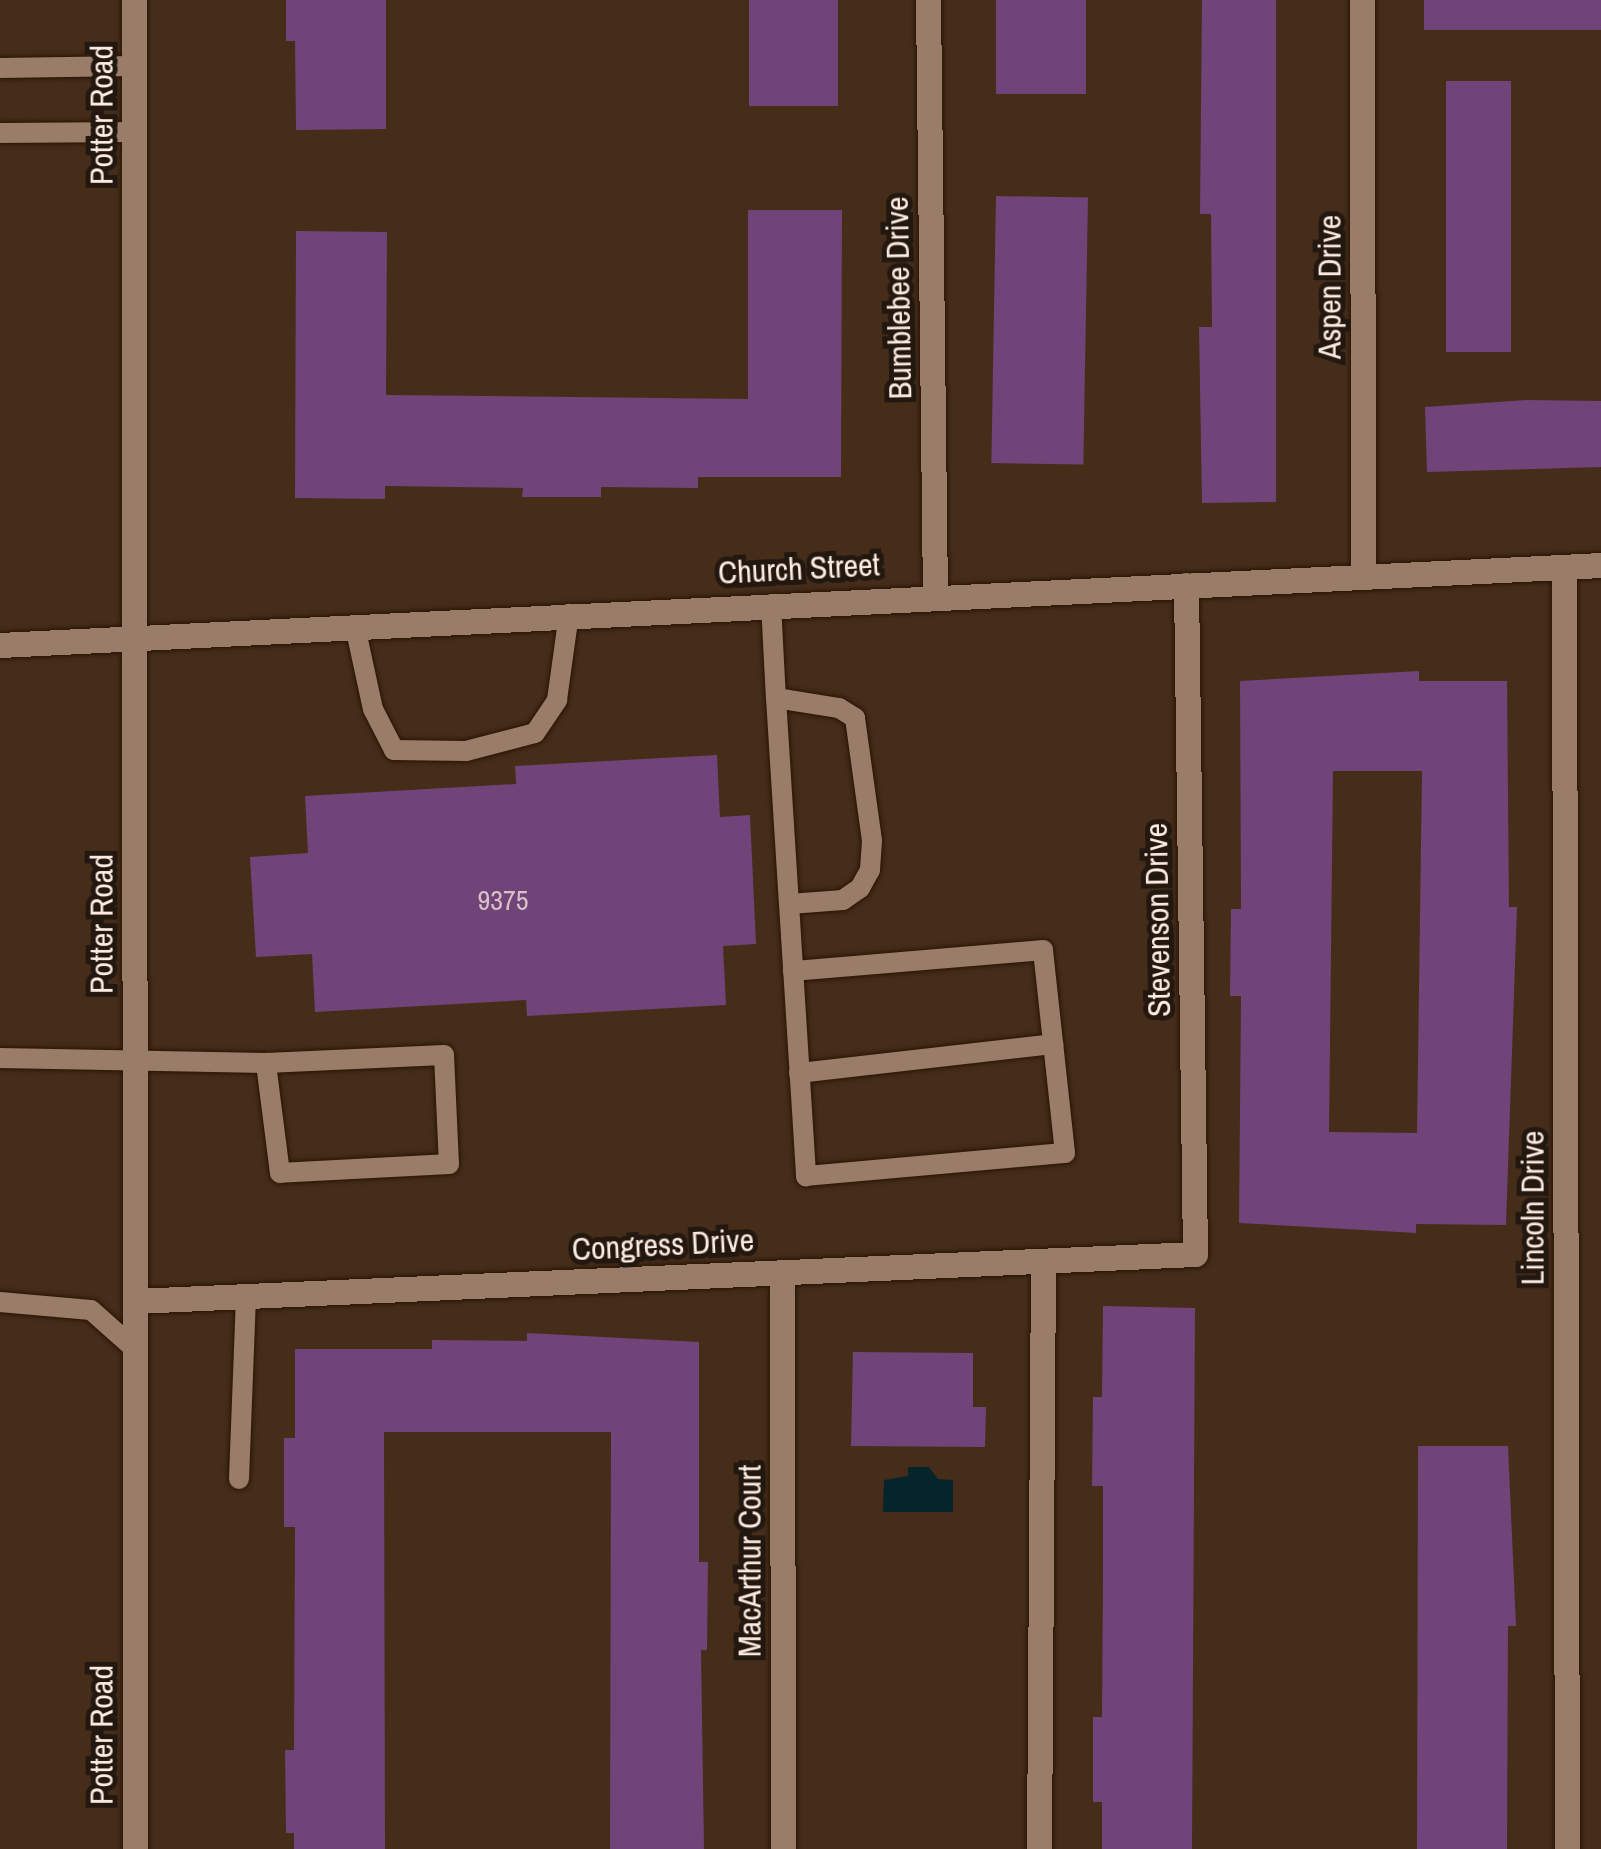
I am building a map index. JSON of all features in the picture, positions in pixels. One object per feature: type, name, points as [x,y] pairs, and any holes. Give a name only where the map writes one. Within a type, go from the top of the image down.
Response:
[{"type":"street","name":"Potter Road","points":[[134,0],[135,1849]]},
{"type":"street","name":"Bumblebee Drive","points":[[928,0],[935,594]]},
{"type":"street","name":"Aspen Drive","points":[[1362,0],[1363,574]]},
{"type":"street","name":"Church Street","points":[[0,646],[935,594],[1601,566]]},
{"type":"street","name":"Lincoln Drive","points":[[1564,567],[1567,1849]]},
{"type":"street","name":"Stevenson Drive","points":[[1186,586],[1195,1254]]},
{"type":"street","name":"Congress Drive","points":[[135,1301],[1195,1254]]},
{"type":"street","points":[[1039,1849],[1043,1261]]},
{"type":"street","name":"MacArthur Court","points":[[782,1272],[783,1849]]},
{"type":"lane","points":[[0,68],[134,66]]},
{"type":"lane","points":[[0,133],[134,132]]},
{"type":"lane","points":[[771,604],[776,698],[793,972],[800,1073],[806,1176],[1065,1152],[1043,950],[793,972]]},
{"type":"lane","points":[[355,626],[373,710],[394,750],[466,751],[535,732],[557,700],[569,614]]},
{"type":"lane","points":[[776,698],[839,708],[855,718],[872,841],[870,870],[860,888],[843,900],[789,904]]},
{"type":"lane","points":[[800,1073],[1053,1044]]},
{"type":"lane","points":[[0,1058],[135,1056],[266,1062],[444,1054],[449,1164],[280,1173],[266,1062]]},
{"type":"lane","points":[[239,1479],[246,1296]]},
{"type":"lane","points":[[0,1302],[91,1310],[135,1349]]},
{"type":"water","points":[[908,1467],[929,1467],[938,1479],[953,1480],[953,1512],[883,1512],[884,1480],[908,1476]]},
{"type":"building","points":[[286,0],[386,0],[386,129],[296,130],[295,41],[286,41]]},
{"type":"building","points":[[749,0],[838,0],[838,106],[749,106]]},
{"type":"building","points":[[996,0],[1086,0],[1086,94],[996,94]]},
{"type":"building","points":[[1202,0],[1276,0],[1276,502],[1202,503],[1199,327],[1212,327],[1211,214],[1200,214]]},
{"type":"building","points":[[1424,0],[1601,0],[1601,30],[1424,30]]},
{"type":"building","points":[[1446,81],[1511,81],[1511,352],[1446,352]]},
{"type":"building","points":[[996,196],[1088,198],[1083,465],[991,463]]},
{"type":"building","points":[[748,210],[842,210],[841,477],[698,477],[698,488],[601,487],[601,497],[522,497],[523,488],[385,486],[385,499],[295,498],[296,231],[387,232],[386,395],[748,399]]},
{"type":"building","points":[[1527,400],[1601,401],[1601,467],[1427,472],[1425,407]]},
{"type":"building","points":[[1419,671],[1419,681],[1507,681],[1509,907],[1517,907],[1506,1225],[1416,1224],[1416,1233],[1239,1223],[1241,996],[1230,996],[1231,909],[1241,909],[1240,681]],"holes":[[[1333,771],[1422,771],[1417,1133],[1329,1132]]]},
{"type":"building","points":[[717,755],[720,817],[750,815],[756,944],[723,946],[726,1005],[527,1016],[526,1000],[315,1012],[312,954],[256,957],[250,857],[308,853],[305,796],[516,784],[515,766]]},
{"type":"building","points":[[1103,1306],[1195,1308],[1192,1849],[1102,1849],[1102,1802],[1093,1802],[1093,1717],[1102,1717],[1103,1486],[1092,1486],[1093,1397],[1102,1397]]},
{"type":"building","points":[[527,1333],[699,1342],[699,1562],[708,1562],[707,1650],[701,1650],[704,1849],[610,1849],[611,1432],[384,1432],[385,1849],[294,1849],[294,1833],[286,1833],[285,1750],[294,1750],[295,1527],[284,1527],[284,1438],[295,1438],[295,1349],[432,1349],[432,1340],[527,1341]]},
{"type":"building","points":[[853,1352],[973,1353],[973,1407],[986,1407],[985,1447],[851,1446]]},
{"type":"building","points":[[1418,1446],[1508,1446],[1516,1626],[1508,1626],[1507,1849],[1417,1849]]}]
